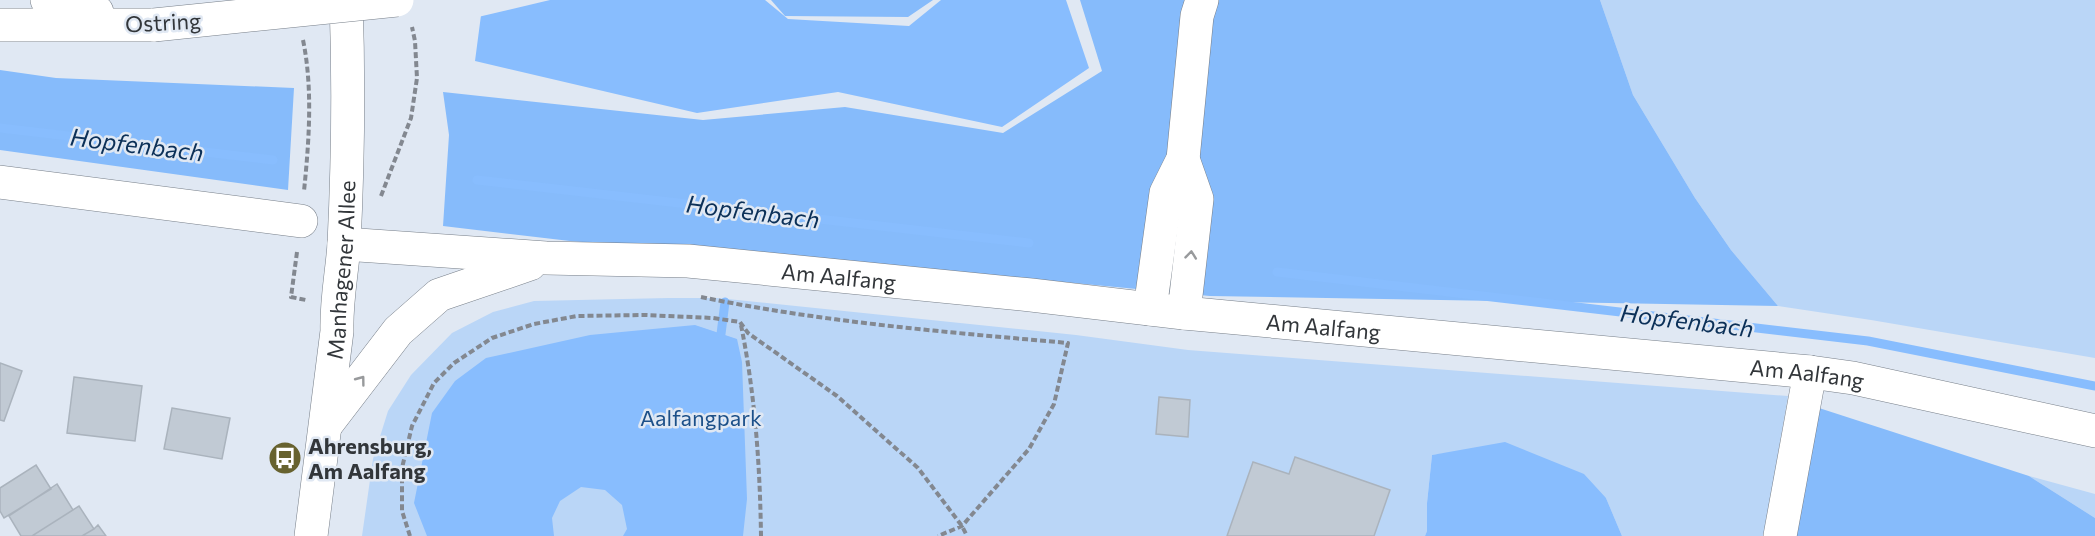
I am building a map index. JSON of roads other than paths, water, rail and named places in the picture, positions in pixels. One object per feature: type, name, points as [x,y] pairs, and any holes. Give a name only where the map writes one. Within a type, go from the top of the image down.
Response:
[{"type":"main road","points":[[47,0],[154,25]]},
{"type":"main road","name":"Manhagener Allee","points":[[311,536],[336,331],[336,305],[344,244],[348,153],[346,0]]},
{"type":"main road","name":"Ostring","points":[[0,25],[154,25],[397,0]]},
{"type":"main road","points":[[1150,309],[1166,193],[1183,159],[1197,5]]},
{"type":"main road","points":[[1183,159],[1197,199],[1184,313]]},
{"type":"main road","name":"Manhagener Allee","points":[[0,182],[301,221]]},
{"type":"main road","name":"Am Aalfang","points":[[344,244],[546,258],[688,261],[1184,313],[1810,372],[1853,378],[2095,431]]},
{"type":"main road","name":"Am Aalfang","points":[[325,426],[398,331],[439,295],[546,258]]},
{"type":"main road","points":[[1780,536],[1810,372]]},
{"type":"waterway","name":"Hopfenbach","points":[[0,128],[273,160]]},
{"type":"waterway","name":"Hopfenbach","points":[[477,180],[1029,243]]},
{"type":"waterway","name":"Hopfenbach","points":[[1277,272],[1868,341],[2095,386]]},
{"type":"waterway","points":[[721,334],[725,302]]},
{"type":"place","name":"Ahrensburg, Am Aalfang","points":[[285,458]]},
{"type":"park label","name":"Aalfangpark","points":[[701,417]]}]
